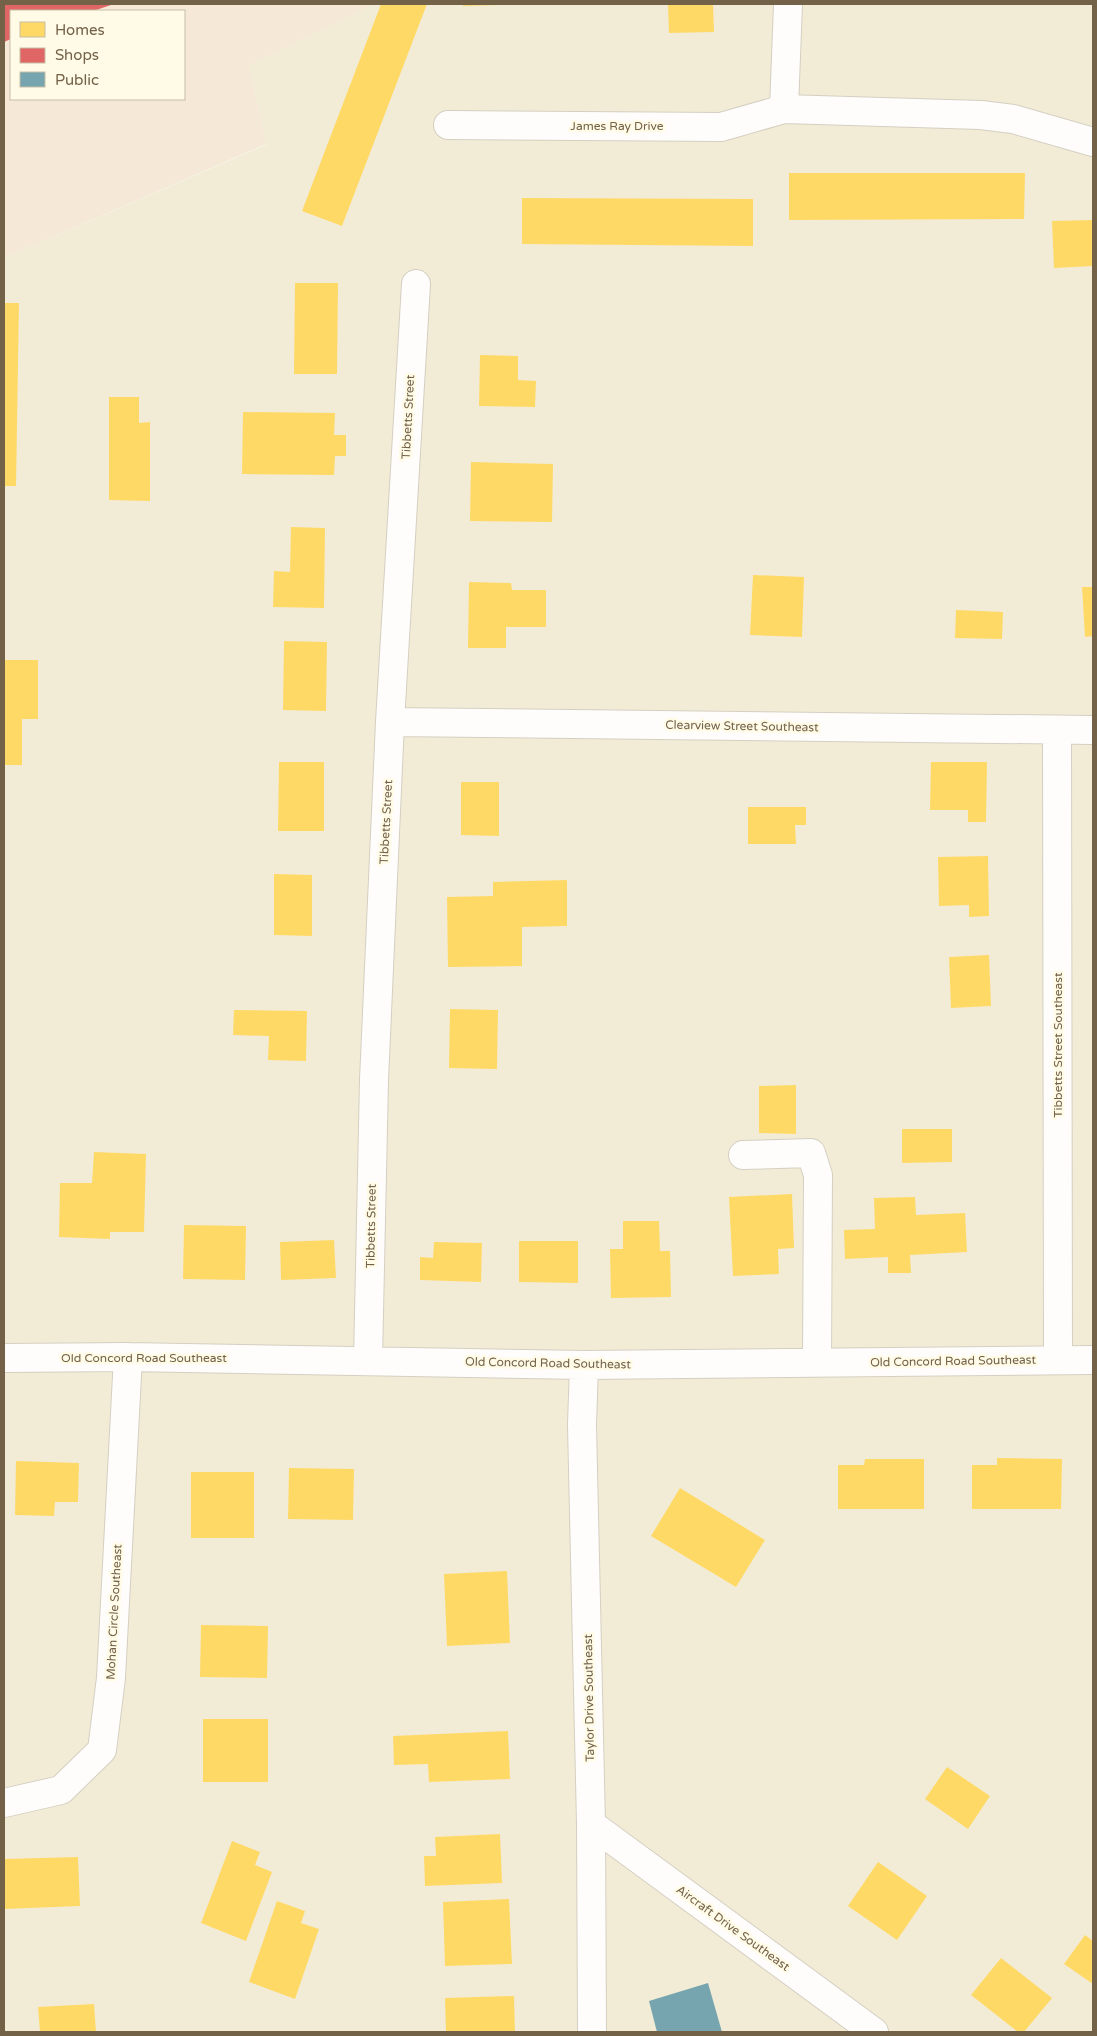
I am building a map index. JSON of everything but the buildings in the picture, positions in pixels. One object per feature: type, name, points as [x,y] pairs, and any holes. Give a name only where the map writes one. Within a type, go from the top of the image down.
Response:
[{"type":"street","points":[[784,109],[788,4]]},
{"type":"street","name":"James Ray Drive","points":[[448,125],[721,127],[784,109],[981,114],[1013,119],[1093,142]]},
{"type":"street","name":"Tibbetts Street","points":[[368,1360],[374,1080],[390,722],[416,284]]},
{"type":"street","name":"Clearview Street Southeast","points":[[390,722],[1093,730]]},
{"type":"street","name":"Tibbetts Street Southeast","points":[[1057,730],[1058,1360]]},
{"type":"street","points":[[743,1155],[811,1153],[818,1175],[816,1362]]},
{"type":"street","name":"Old Concord Road Southeast","points":[[4,1358],[128,1357],[584,1365],[1093,1360]]},
{"type":"street","name":"Mohan Circle Southeast","points":[[4,1803],[61,1790],[102,1750],[111,1678],[128,1357]]},
{"type":"street","name":"Taylor Drive Southeast","points":[[584,1365],[582,1424],[591,1824],[592,2032]]},
{"type":"street","name":"Aircraft Drive Southeast","points":[[591,1824],[795,1989],[874,2032]]},
{"type":"shaded area","points":[[4,4],[376,4],[249,65],[266,144],[4,258]]},
{"type":"shaded area","points":[[376,4],[1093,4],[1093,2032],[4,2032],[4,258],[266,145],[249,65]]}]
